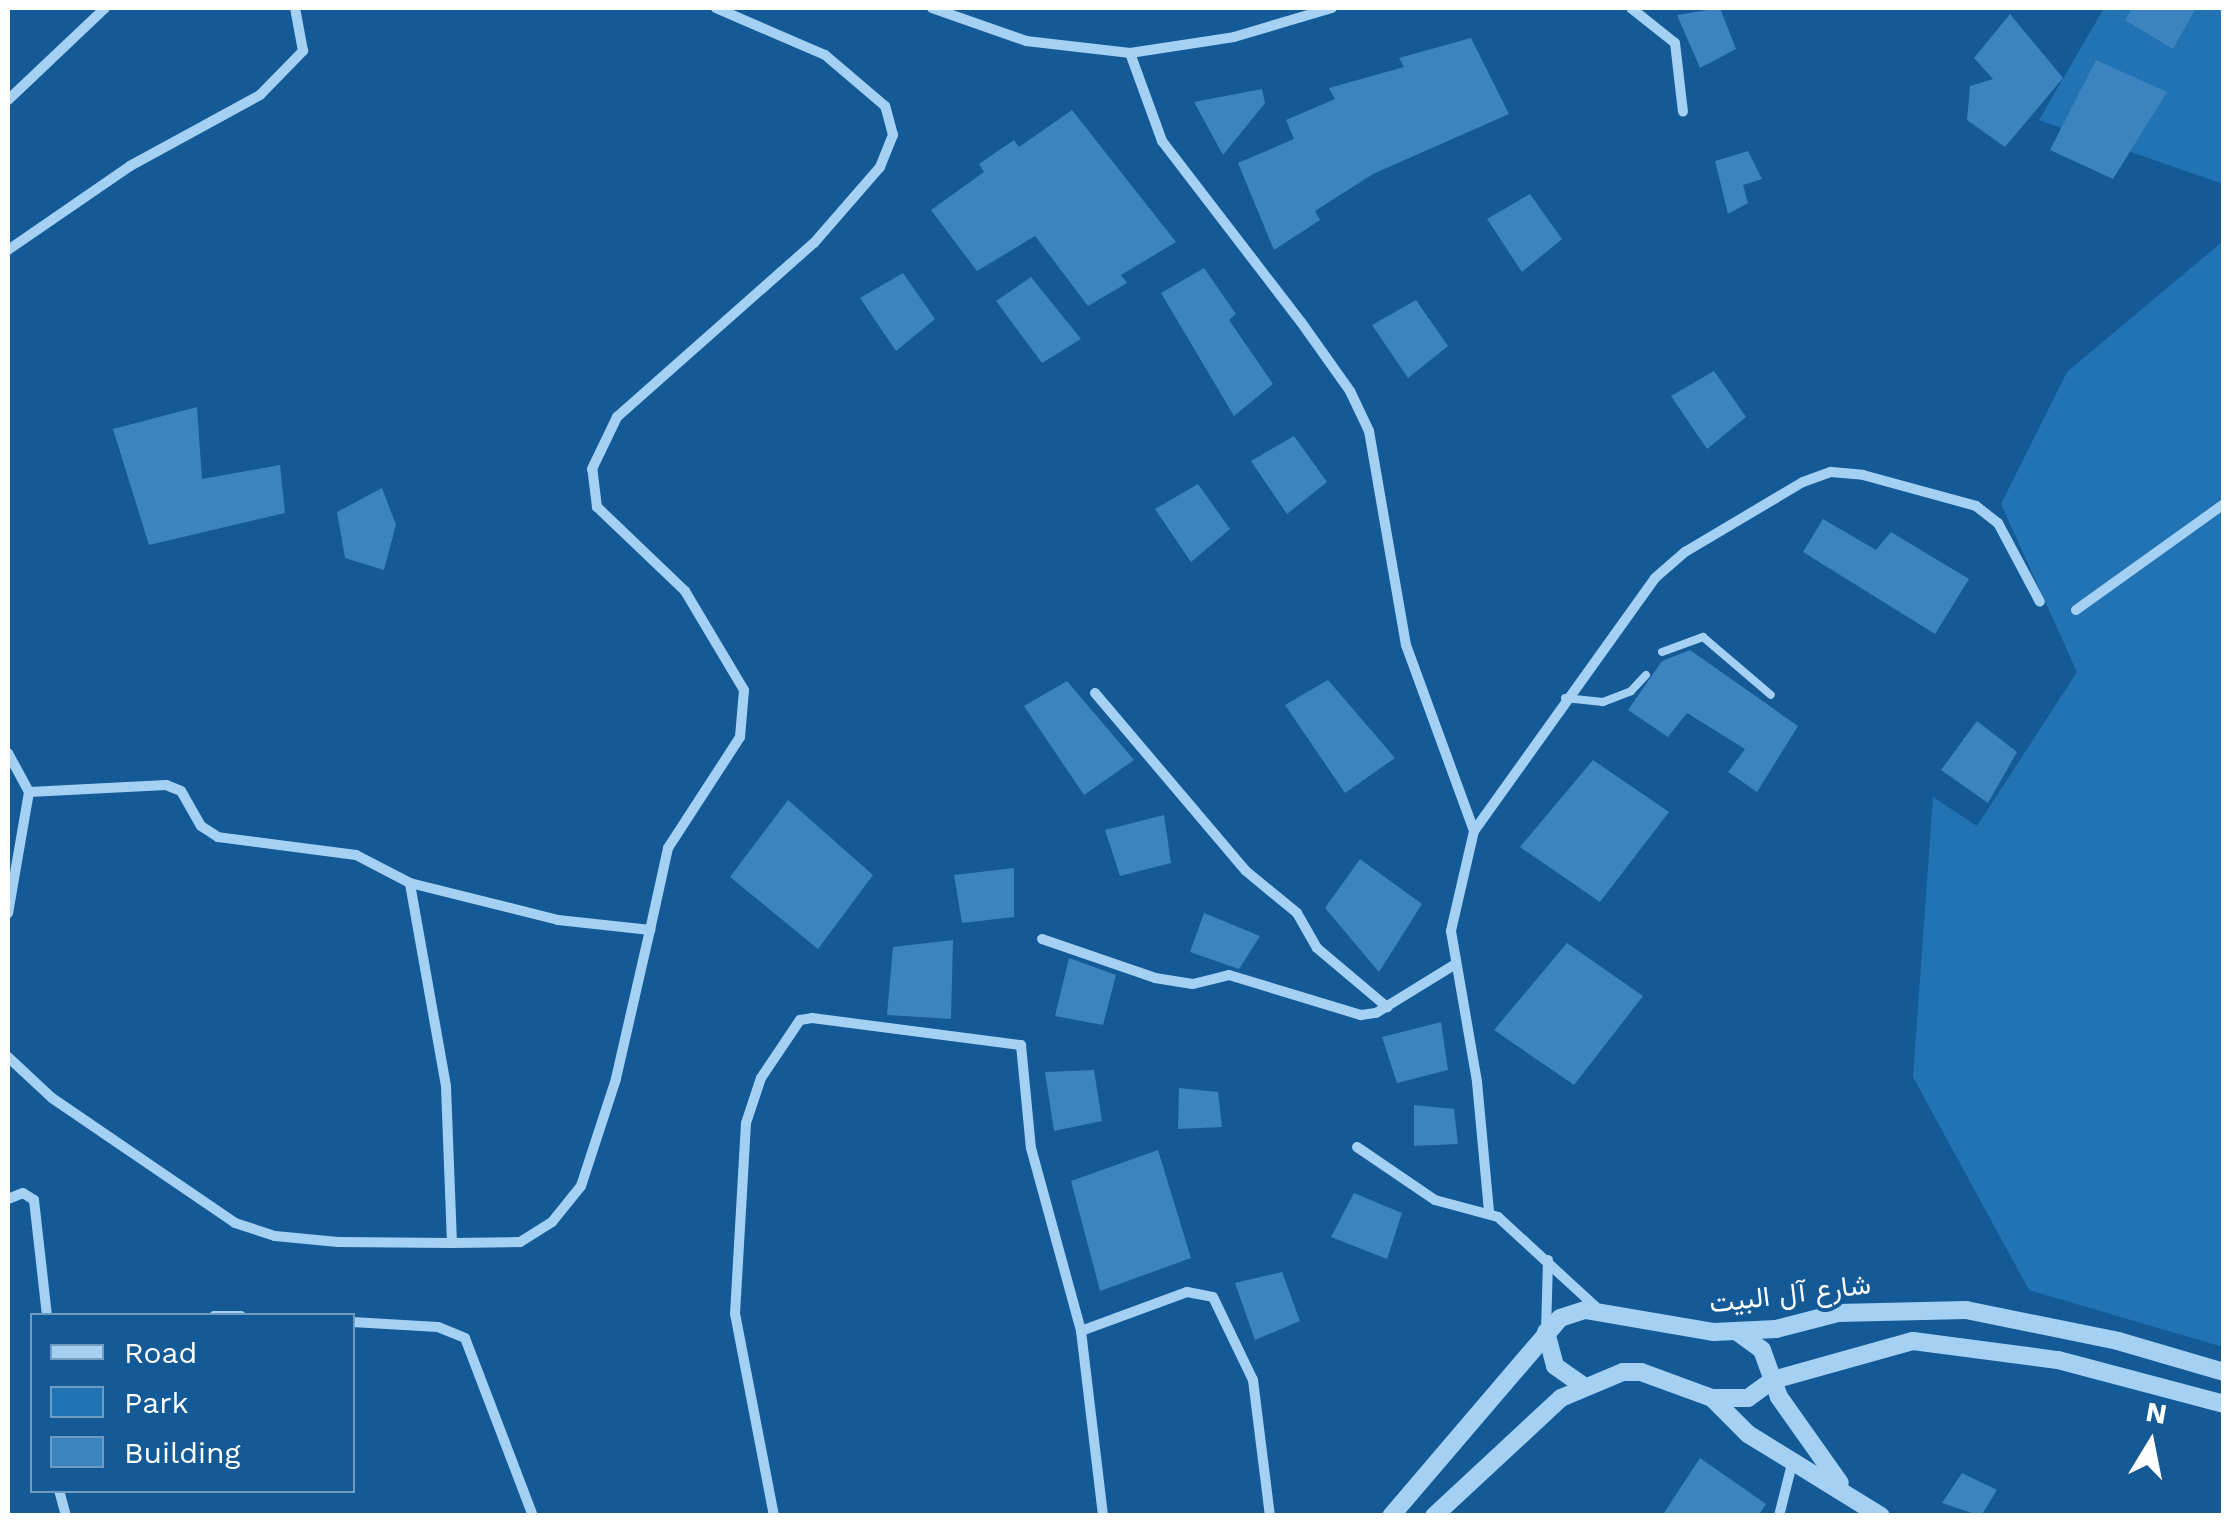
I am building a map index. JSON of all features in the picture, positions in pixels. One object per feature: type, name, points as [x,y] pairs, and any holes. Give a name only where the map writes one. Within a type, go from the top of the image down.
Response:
[{"type":"street","points":[[8,100],[105,8]]},
{"type":"street","points":[[8,250],[130,166],[260,95],[303,51],[295,8]]},
{"type":"street","points":[[8,1057],[66,1108],[235,1223],[275,1236],[338,1242],[520,1242],[552,1222],[581,1186],[616,1080],[668,848],[740,736],[744,690],[685,591],[597,506],[592,469],[618,417],[814,244],[880,168],[893,135],[885,106],[825,55],[716,8]]},
{"type":"street","points":[[932,8],[1026,40],[1130,53],[1234,36],[1332,8]]},
{"type":"street","points":[[1631,8],[1675,42],[1683,112]]},
{"type":"street","points":[[1130,53],[1162,141],[1301,322],[1363,416],[1406,645],[1474,831]]},
{"type":"street","points":[[1488,1212],[1477,1082],[1454,965],[1451,915],[1474,831],[1565,698],[1669,564],[1766,502],[1831,472],[1889,480],[1989,513],[2040,602]]},
{"type":"street","points":[[2076,610],[2224,504]]},
{"type":"street","points":[[1095,693],[1246,871],[1297,913],[1317,948],[1387,1007]]},
{"type":"street","points":[[8,753],[29,792],[8,913]]},
{"type":"street","points":[[29,792],[166,785],[180,791],[202,826],[218,837],[356,856],[410,883],[558,920],[650,930]]},
{"type":"street","points":[[410,883],[446,1086],[452,1243]]},
{"type":"street","points":[[1042,938],[1154,978],[1193,984],[1229,975],[1361,1015],[1387,1007],[1454,965]]},
{"type":"street","points":[[774,1516],[736,1327],[736,1278],[749,1108],[800,1020],[1020,1043],[1031,1148],[1082,1331],[1104,1516]]},
{"type":"street","points":[[1358,1147],[1435,1200],[1488,1212],[1548,1258],[1602,1312]]},
{"type":"street","points":[[8,1199],[23,1193],[34,1200],[47,1313]]},
{"type":"street","points":[[1548,1258],[1546,1332],[1555,1366],[1584,1386]]},
{"type":"street","points":[[1082,1331],[1187,1292],[1213,1297],[1253,1380],[1270,1516]]},
{"type":"street","name":"شارع آل البيت","points":[[1390,1516],[1454,1448],[1546,1332],[1571,1312],[1602,1312],[1687,1332],[1776,1329],[1838,1314],[1966,1310],[2118,1341],[2224,1372]]},
{"type":"street","points":[[355,1322],[438,1327],[465,1338],[533,1516]]},
{"type":"street","points":[[1736,1331],[1762,1350],[1774,1380],[1846,1492]]},
{"type":"street","points":[[1434,1516],[1531,1423],[1584,1386],[1641,1372],[1712,1398],[1748,1398],[1774,1380],[1913,1341],[2058,1360],[2224,1404]]},
{"type":"street","points":[[1712,1398],[1734,1424],[1881,1516]]},
{"type":"street","points":[[1779,1516],[1793,1459]]},
{"type":"lane","points":[[1662,652],[1704,637],[1771,695]]},
{"type":"lane","points":[[1565,698],[1603,702],[1630,691],[1646,675]]},
{"type":"green space","points":[[2104,8],[2223,8],[2223,184],[2039,120]]},
{"type":"green space","points":[[2223,241],[2223,1347],[2029,1290],[1913,1077],[1933,797],[1977,826],[2077,672],[2001,504],[2067,372]]},
{"type":"building","points":[[1720,8],[1736,49],[1700,68],[1677,15]]},
{"type":"building","points":[[2132,8],[2196,8],[2173,49],[2125,20]]},
{"type":"building","points":[[2010,14],[2063,78],[2005,147],[1967,120],[1970,86],[1993,79],[1974,58]]},
{"type":"building","points":[[1471,38],[1509,114],[1373,174],[1315,211],[1320,220],[1274,250],[1238,163],[1294,139],[1286,120],[1335,99],[1329,88],[1404,67],[1399,58]]},
{"type":"building","points":[[2096,60],[2167,92],[2113,179],[2050,150]]},
{"type":"building","points":[[1262,89],[1265,103],[1223,155],[1194,102]]},
{"type":"building","points":[[1072,110],[1176,242],[1121,275],[1127,283],[1088,306],[1035,236],[977,271],[931,210],[984,172],[979,164],[1014,140],[1019,147]]},
{"type":"building","points":[[1748,151],[1762,179],[1743,185],[1748,203],[1728,214],[1715,161]]},
{"type":"building","points":[[1530,194],[1562,239],[1522,272],[1487,219]]},
{"type":"building","points":[[1204,268],[1236,314],[1229,320],[1273,384],[1234,416],[1161,293]]},
{"type":"building","points":[[903,273],[935,319],[896,351],[860,298]]},
{"type":"building","points":[[1031,277],[1081,339],[1042,363],[996,301]]},
{"type":"building","points":[[1416,300],[1448,346],[1408,378],[1372,325]]},
{"type":"building","points":[[1714,371],[1746,417],[1707,449],[1671,396]]},
{"type":"building","points":[[197,407],[202,479],[280,465],[285,513],[149,545],[113,429]]},
{"type":"building","points":[[1294,436],[1327,482],[1287,514],[1251,461]]},
{"type":"building","points":[[1198,484],[1230,529],[1191,562],[1155,509]]},
{"type":"building","points":[[382,488],[396,525],[384,570],[345,558],[337,512]]},
{"type":"building","points":[[1823,519],[1876,550],[1891,532],[1969,579],[1935,634],[1803,552]]},
{"type":"building","points":[[1690,650],[1798,726],[1757,792],[1728,772],[1745,749],[1687,713],[1668,737],[1628,710],[1662,661]]},
{"type":"building","points":[[1328,680],[1395,758],[1345,793],[1285,705]]},
{"type":"building","points":[[1067,681],[1134,760],[1084,795],[1024,706]]},
{"type":"building","points":[[1977,721],[2017,752],[1988,803],[1941,770]]},
{"type":"building","points":[[1593,760],[1669,812],[1600,902],[1520,847]]},
{"type":"building","points":[[788,800],[873,875],[818,949],[730,877]]},
{"type":"building","points":[[1164,815],[1171,863],[1120,876],[1105,830]]},
{"type":"building","points":[[1360,859],[1422,904],[1379,972],[1325,908]]},
{"type":"building","points":[[1014,868],[1014,917],[962,923],[954,875]]},
{"type":"building","points":[[1204,913],[1260,936],[1239,969],[1190,952]]},
{"type":"building","points":[[953,940],[951,1019],[887,1015],[893,947]]},
{"type":"building","points":[[1567,943],[1643,996],[1574,1085],[1494,1030]]},
{"type":"building","points":[[1069,958],[1116,975],[1103,1025],[1055,1016]]},
{"type":"building","points":[[1441,1022],[1448,1070],[1397,1083],[1382,1037]]},
{"type":"building","points":[[1094,1070],[1102,1121],[1054,1131],[1045,1072]]},
{"type":"building","points":[[1179,1088],[1218,1092],[1222,1127],[1178,1129]]},
{"type":"building","points":[[1414,1105],[1454,1109],[1458,1144],[1414,1146]]},
{"type":"building","points":[[1158,1150],[1191,1258],[1100,1291],[1071,1181]]},
{"type":"building","points":[[1354,1193],[1402,1213],[1387,1259],[1331,1237]]},
{"type":"building","points":[[1282,1272],[1300,1321],[1255,1340],[1235,1283]]},
{"type":"building","points":[[1700,1458],[1766,1504],[1758,1516],[1662,1516]]},
{"type":"building","points":[[1962,1473],[1997,1490],[1981,1516],[1942,1503]]}]
